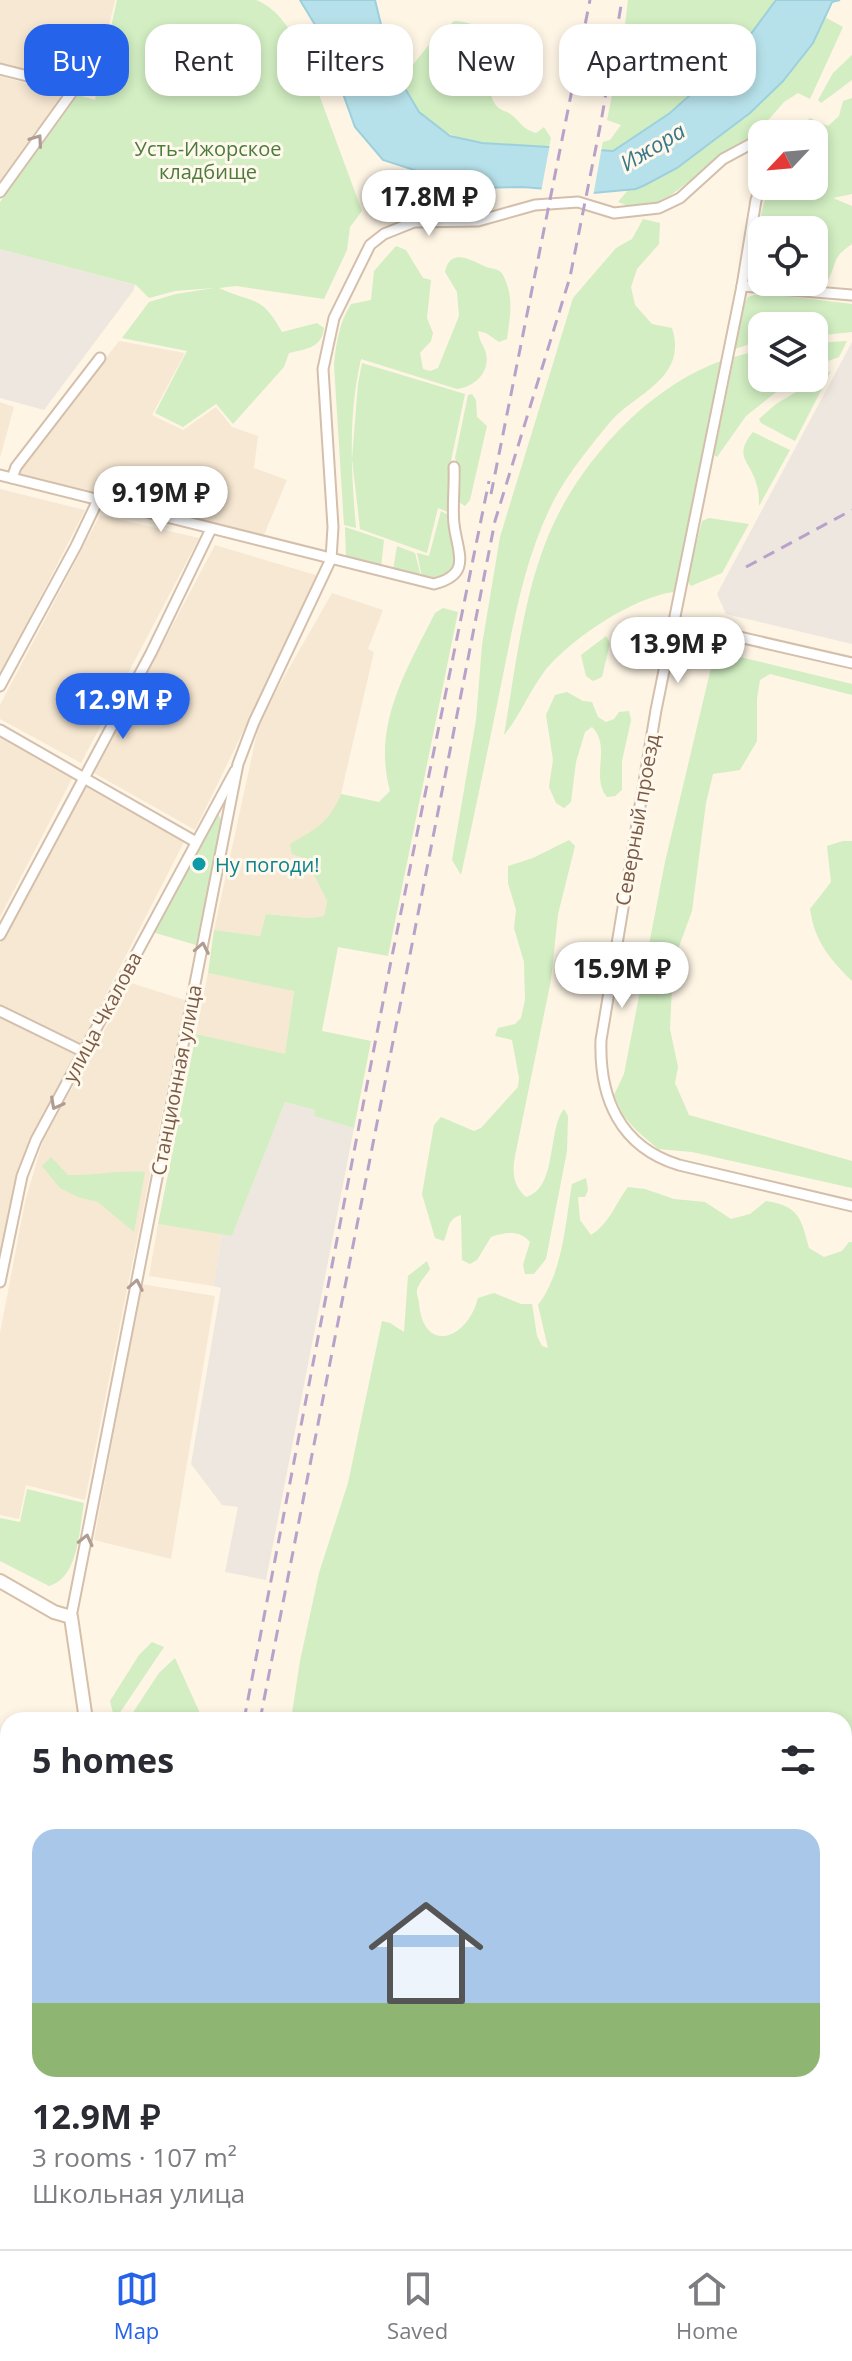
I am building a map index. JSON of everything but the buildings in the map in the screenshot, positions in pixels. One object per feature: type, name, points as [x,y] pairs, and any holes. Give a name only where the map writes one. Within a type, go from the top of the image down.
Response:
[{"type":"street","points":[[0,69],[75,88],[0,192]]},
{"type":"street","points":[[331,559],[333,527],[323,369],[334,318],[370,245],[384,234],[414,222],[478,221],[535,205],[578,202],[614,213],[659,208],[680,198],[723,159],[748,146]]},
{"type":"street","name":"Северный проезд","points":[[756,200],[742,286],[656,710],[601,1040],[603,1085],[616,1117],[641,1146],[666,1162],[852,1206]]},
{"type":"street","points":[[742,286],[852,295]]},
{"type":"street","points":[[12,478],[16,467],[100,358]]},
{"type":"street","points":[[0,475],[434,584],[447,581],[460,565],[461,550],[453,524],[454,467]]},
{"type":"street","points":[[0,686],[98,500]]},
{"type":"street","points":[[0,935],[151,653],[211,529]]},
{"type":"street","name":"Станционная улица","points":[[71,1617],[238,764],[254,722],[331,559]]},
{"type":"street","points":[[674,622],[852,663]]},
{"type":"street","points":[[0,730],[196,842]]},
{"type":"street","name":"улица Чкалова","points":[[0,1282],[28,1159],[238,764]]},
{"type":"street","points":[[215,805],[222,805],[229,812]]},
{"type":"street","points":[[0,1011],[84,1052]]},
{"type":"street","points":[[0,1581],[54,1612],[71,1617],[85,1712]]},
{"type":"shaded area","points":[[0,0],[115,0],[109,24],[24,24],[24,73],[0,67]]},
{"type":"shaded area","points":[[0,76],[24,83],[24,96],[62,96],[0,182]]},
{"type":"shaded area","points":[[0,249],[135,285],[44,410],[0,398]]},
{"type":"shaded area","points":[[119,341],[185,353],[152,415],[183,430],[216,407],[232,427],[258,436],[254,468],[287,480],[264,535],[17,473]]},
{"type":"shaded area","points":[[852,342],[852,644],[726,614],[717,594],[825,392],[828,392]]},
{"type":"shaded area","points":[[0,402],[14,407],[0,458]]},
{"type":"shaded area","points":[[0,489],[85,510],[0,676]]},
{"type":"shaded area","points":[[100,515],[199,538],[81,763],[0,719],[0,705]]},
{"type":"shaded area","points":[[215,545],[319,576],[195,830],[94,773]]},
{"type":"shaded area","points":[[332,593],[383,610],[368,649],[374,652],[341,794],[333,813],[318,828],[290,845],[306,859],[327,901],[324,916],[309,918],[266,914],[260,936],[214,930],[260,719]]},
{"type":"shaded area","points":[[0,737],[73,777],[0,917]]},
{"type":"shaded area","points":[[85,782],[185,840],[34,1135],[0,1274],[0,944]]},
{"type":"shaded area","points":[[208,973],[294,990],[285,1055],[196,1034]]},
{"type":"shaded area","points":[[131,983],[185,1000],[85,1500],[26,1485],[19,1519],[0,1515],[0,1333],[25,1202],[43,1140]]},
{"type":"shaded area","points":[[285,1102],[315,1110],[314,1116],[354,1128],[266,1580],[225,1572],[238,1507],[222,1505],[191,1464],[221,1288],[213,1286],[222,1234],[232,1236]]},
{"type":"shaded area","points":[[158,1224],[222,1234],[213,1286],[149,1276]]},
{"type":"shaded area","points":[[141,1284],[215,1296],[171,1559],[94,1540]]},
{"type":"green space","name":"Усть-Ижорское кладбище","points":[[117,0],[256,0],[271,9],[285,24],[277,24],[277,96],[320,96],[362,211],[350,227],[347,250],[324,299],[236,286],[219,288],[262,306],[282,332],[317,323],[324,328],[317,344],[289,353],[284,367],[233,424],[216,404],[183,427],[155,413],[187,351],[122,338],[149,302],[214,288],[175,291],[149,298],[136,285],[0,249],[0,202],[77,96],[95,100],[96,96],[129,96],[129,24],[112,24]]},
{"type":"green space","points":[[628,0],[776,0],[756,27],[756,24],[625,24]]},
{"type":"green space","points":[[823,16],[843,27],[810,99],[798,93],[784,102],[768,120],[748,120],[748,138],[671,195],[654,204],[628,206],[618,202],[629,189],[645,185],[677,168],[750,113],[783,81],[813,43]]},
{"type":"green space","points":[[428,46],[429,96],[492,96],[500,109],[524,127],[536,133],[544,127],[551,138],[549,147],[463,139],[432,124],[419,112],[410,96],[413,96],[413,65]]},
{"type":"green space","points":[[852,55],[852,80],[821,103],[818,100],[833,73]]},
{"type":"green space","points":[[612,96],[689,96],[670,113],[613,151],[601,150],[603,142],[610,140],[621,125],[607,120]]},
{"type":"green space","points":[[852,98],[852,194],[833,198],[852,206],[852,244],[837,258],[828,280],[828,216],[761,216],[765,200],[828,200],[828,126],[839,116],[843,101]]},
{"type":"green space","points":[[643,219],[660,223],[659,244],[637,269],[631,287],[635,305],[652,324],[672,328],[675,345],[673,360],[657,382],[611,421],[566,479],[544,522],[527,567],[461,875],[452,860],[476,720],[482,645],[500,537],[573,298],[616,248],[632,239]]},
{"type":"green space","points":[[396,246],[406,250],[423,278],[431,280],[427,318],[433,333],[431,341],[420,353],[423,369],[430,371],[438,368],[459,316],[457,292],[445,272],[447,265],[456,258],[466,258],[502,274],[510,300],[507,339],[499,342],[478,331],[487,357],[484,371],[470,385],[457,389],[361,359],[354,401],[352,443],[356,528],[344,525],[334,365],[336,349],[341,326],[351,304],[371,300],[374,271]]},
{"type":"green space","points":[[786,296],[852,304],[852,332],[828,335],[828,312],[748,312],[748,345],[735,349],[748,297]]},
{"type":"green space","points":[[847,341],[839,357],[828,361],[828,342]]},
{"type":"green space","points":[[748,353],[748,392],[776,392],[746,416],[717,457],[714,455],[734,357]]},
{"type":"green space","points":[[723,360],[674,592],[621,611],[569,647],[544,672],[504,735],[530,590],[545,544],[574,487],[593,459],[640,410],[694,373]]},
{"type":"green space","points":[[362,363],[465,394],[451,461],[450,513],[438,508],[427,553],[360,529],[352,459]]},
{"type":"green space","points":[[796,392],[820,392],[795,441],[761,423],[759,419]]},
{"type":"green space","points":[[472,394],[476,400],[477,417],[487,426],[470,500],[465,506],[459,502],[461,474],[455,458],[468,395]]},
{"type":"green space","points":[[753,432],[790,450],[759,506],[757,486],[743,454]]},
{"type":"green space","points":[[441,511],[450,516],[457,559],[454,570],[433,580],[422,577],[417,553],[429,556]]},
{"type":"green space","points":[[709,518],[749,524],[722,573],[691,586],[687,580],[702,521]]},
{"type":"green space","points":[[345,527],[384,540],[381,567],[346,557]]},
{"type":"green space","points":[[397,546],[415,553],[421,577],[393,570]]},
{"type":"green space","points":[[443,608],[458,612],[388,956],[338,947],[322,1031],[371,1041],[354,1128],[314,1116],[315,1110],[285,1102],[232,1236],[158,1224],[196,1034],[285,1054],[294,991],[208,973],[214,930],[260,936],[266,914],[309,918],[324,916],[327,901],[306,859],[292,854],[290,844],[321,824],[332,812],[341,794],[379,802],[390,791],[385,744],[395,699],[435,613]]},
{"type":"green space","points":[[606,636],[610,643],[602,677],[593,681],[586,676],[581,655]]},
{"type":"green space","points":[[715,651],[852,684],[852,695],[770,674],[760,680],[757,741],[740,770],[713,774],[706,803],[692,911],[673,963],[670,1029],[678,1067],[675,1083],[689,1115],[852,1161],[852,1188],[692,1152],[658,1149],[623,1115],[614,1095],[624,1074],[665,862]]},
{"type":"green space","points":[[567,692],[583,701],[592,702],[598,717],[606,722],[614,719],[619,712],[629,711],[631,720],[622,761],[622,790],[615,796],[607,797],[602,789],[600,743],[592,727],[585,732],[576,762],[571,802],[564,808],[556,803],[549,787],[553,760],[546,715],[555,695]]},
{"type":"green space","points":[[215,814],[219,815],[222,823],[196,945],[152,932]]},
{"type":"green space","points":[[569,840],[575,846],[558,914],[551,980],[514,1162],[514,1179],[526,1197],[536,1191],[548,1171],[555,1130],[564,1109],[568,1116],[567,1151],[546,1259],[534,1274],[525,1274],[523,1265],[530,1242],[526,1238],[512,1233],[491,1237],[477,1260],[470,1264],[462,1260],[461,1215],[451,1222],[444,1241],[435,1238],[422,1194],[434,1125],[441,1117],[474,1131],[481,1128],[518,1087],[512,1040],[495,1036],[498,1028],[515,1024],[521,1018],[525,1000],[524,962],[514,928],[516,910],[508,883],[508,866],[533,858]]},
{"type":"green space","points":[[852,841],[852,981],[824,949],[815,931],[810,909],[831,882],[827,846]]},
{"type":"green space","points":[[51,1157],[68,1175],[145,1172],[134,1232],[98,1202],[60,1188],[42,1166]]},
{"type":"green space","points":[[586,1178],[588,1190],[585,1197],[578,1197],[580,1220],[591,1235],[608,1219],[628,1187],[674,1199],[705,1202],[731,1219],[750,1214],[766,1201],[786,1206],[801,1221],[809,1248],[824,1257],[842,1251],[852,1242],[852,1712],[292,1712],[319,1573],[348,1483],[382,1321],[404,1332],[408,1276],[427,1261],[430,1269],[417,1292],[422,1319],[428,1330],[446,1336],[456,1332],[465,1324],[478,1298],[494,1293],[521,1304],[532,1304],[537,1336],[542,1346],[548,1348],[538,1305],[558,1263],[572,1184]]},
{"type":"green space","points":[[27,1489],[84,1503],[72,1563],[59,1581],[49,1586],[0,1561],[0,1518],[20,1522]]},
{"type":"green space","points":[[152,1642],[164,1647],[120,1712],[113,1712],[110,1701],[139,1655]]},
{"type":"green space","points":[[175,1658],[199,1712],[133,1712],[159,1673]]},
{"type":"water","points":[[300,0],[375,0],[381,24],[315,24]]},
{"type":"water","name":"Ижора","points":[[776,0],[840,0],[832,2],[813,43],[783,81],[750,113],[677,168],[636,189],[593,193],[523,187],[470,188],[383,160],[355,127],[344,96],[410,96],[419,112],[450,136],[482,143],[613,151],[670,113],[689,96],[756,96],[756,27]]},
{"type":"pier","points":[[550,144],[602,146],[593,197],[541,192]]},
{"type":"railway","points":[[491,494],[590,0]]},
{"type":"railway","points":[[262,1712],[495,521],[570,277],[622,0]]},
{"type":"railway","points":[[246,1712],[389,971],[489,481]]},
{"type":"railway","points":[[746,567],[852,510]]},
{"type":"place","name":"Ну погоди!","points":[[199,864]]}]
